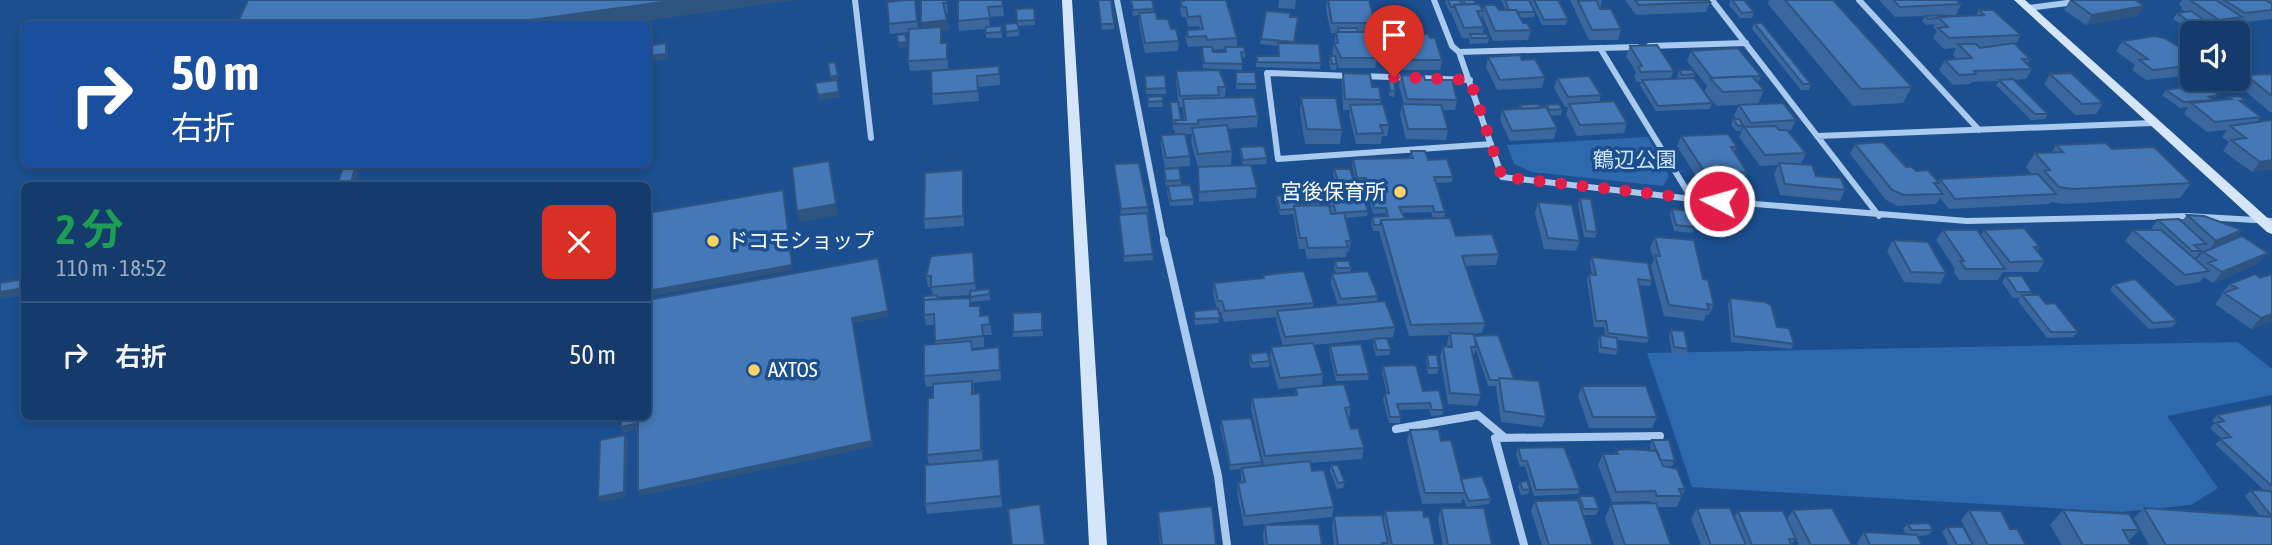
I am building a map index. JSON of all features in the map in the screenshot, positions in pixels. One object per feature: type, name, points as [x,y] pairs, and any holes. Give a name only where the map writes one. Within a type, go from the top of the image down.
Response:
[{"type":"street","points":[[855,0],[871,138]]},
{"type":"street","points":[[1067,0],[1098,545]]},
{"type":"street","points":[[1117,0],[1173,288],[1218,476],[1227,545]]},
{"type":"street","points":[[1434,0],[1452,46],[1460,52],[1502,177],[1692,199],[1879,216],[1967,221],[2187,216],[2269,224]]},
{"type":"street","points":[[1712,0],[1879,216]]},
{"type":"street","points":[[1859,0],[1979,130]]},
{"type":"street","points":[[2023,4],[2091,0]]},
{"type":"street","points":[[2023,4],[2269,224]]},
{"type":"street","points":[[1460,52],[1746,43]]},
{"type":"street","points":[[1600,48],[1692,199]]},
{"type":"street","points":[[1470,80],[1267,73],[1278,159],[1491,144]]},
{"type":"street","points":[[1817,136],[2153,123]]},
{"type":"street","points":[[1396,429],[1478,415],[1504,438]]},
{"type":"street","points":[[1524,545],[1495,438],[1660,436]]},
{"type":"green space","name":"鶴辺公園","points":[[1648,137],[1669,176],[1663,186],[1532,172],[1514,164],[1507,145]]},
{"type":"green space","points":[[2238,342],[2272,369],[2272,395],[2167,416],[2218,488],[2191,505],[2121,512],[1692,487],[1647,353]]},
{"type":"building","points":[[248,0],[678,0],[523,21],[238,21]]},
{"type":"building","points":[[915,0],[917,21],[889,24],[887,2]]},
{"type":"building","points":[[921,0],[947,0],[947,3],[943,3],[947,20],[921,23]]},
{"type":"building","points":[[958,0],[1002,0],[1003,6],[988,7],[990,18],[958,21]]},
{"type":"building","points":[[1098,0],[1111,0],[1114,24],[1101,24]]},
{"type":"building","points":[[1131,0],[1152,0],[1154,9],[1133,10]]},
{"type":"building","points":[[1226,0],[1237,38],[1207,40],[1206,36],[1188,37],[1187,30],[1203,29],[1200,16],[1188,17],[1186,7],[1182,7],[1180,1]]},
{"type":"building","points":[[1328,0],[1369,0],[1375,23],[1332,23]]},
{"type":"building","points":[[1448,0],[1460,0],[1462,4],[1451,7]]},
{"type":"building","points":[[1463,0],[1474,0],[1475,4],[1465,4]]},
{"type":"building","points":[[1505,0],[1529,0],[1535,12],[1509,10]]},
{"type":"building","points":[[1534,0],[1558,0],[1568,19],[1544,20]]},
{"type":"building","points":[[1596,0],[1600,9],[1611,9],[1621,29],[1592,30],[1578,1]]},
{"type":"building","points":[[1635,0],[1708,0],[1710,2],[1639,5]]},
{"type":"building","points":[[1732,0],[1744,0],[1754,12],[1742,13]]},
{"type":"building","points":[[1785,0],[1833,0],[1912,87],[1861,89]]},
{"type":"building","points":[[1893,0],[1956,0],[1961,4],[1900,7]]},
{"type":"building","points":[[2071,0],[2135,0],[2144,6],[2092,15]]},
{"type":"building","points":[[2190,0],[2216,0],[2242,17],[2219,20]]},
{"type":"building","points":[[2224,0],[2265,0],[2272,4],[2272,10],[2245,13]]},
{"type":"building","points":[[1479,4],[1483,11],[1477,11],[1484,27],[1464,28],[1454,5]]},
{"type":"building","points":[[1484,5],[1495,5],[1499,10],[1516,10],[1523,23],[1527,23],[1531,30],[1495,31]]},
{"type":"building","points":[[1034,8],[1035,20],[1017,21],[1016,9]]},
{"type":"building","points":[[1979,10],[1993,10],[2021,35],[1949,38],[1938,28],[1948,27],[1938,17],[1984,15]]},
{"type":"building","points":[[1266,11],[1290,13],[1290,17],[1298,17],[1294,42],[1261,39]]},
{"type":"building","points":[[2191,11],[2206,21],[2188,21],[2177,13]]},
{"type":"building","points":[[1156,12],[1157,19],[1168,19],[1171,29],[1176,29],[1179,41],[1145,43],[1139,13]]},
{"type":"building","points":[[1413,12],[1417,22],[1391,23],[1387,13]]},
{"type":"building","points":[[1925,16],[1945,17],[1929,19]]},
{"type":"building","points":[[1017,23],[1019,30],[1006,32],[1005,24]]},
{"type":"building","points":[[1754,23],[1762,23],[1811,84],[1803,84]]},
{"type":"building","points":[[1002,26],[1001,32],[985,33],[986,27]]},
{"type":"building","points":[[941,27],[941,43],[947,43],[947,59],[908,61],[909,29]]},
{"type":"building","points":[[1338,28],[1357,28],[1358,32],[1339,32]]},
{"type":"building","points":[[1396,30],[1417,30],[1418,34],[1428,34],[1430,38],[1435,38],[1442,60],[1405,60]]},
{"type":"building","points":[[1336,32],[1371,32],[1377,58],[1341,58],[1334,43],[1338,43]]},
{"type":"building","points":[[905,34],[907,42],[898,43],[897,35]]},
{"type":"building","points":[[1470,34],[1487,34],[1489,38],[1472,38]]},
{"type":"building","points":[[2155,36],[2164,38],[2180,47],[2180,67],[2153,70],[2139,60],[2148,59],[2122,41]]},
{"type":"building","points":[[666,43],[666,54],[651,56],[651,46]]},
{"type":"building","points":[[1278,43],[1319,44],[1321,63],[1257,62],[1257,56],[1279,56]]},
{"type":"building","points":[[2014,43],[2030,59],[2022,59],[2032,69],[1974,71],[1976,74],[1959,75],[1945,60],[1972,58],[1958,44],[1976,44],[1980,48]]},
{"type":"building","points":[[1657,45],[1674,71],[1641,72],[1638,67],[1642,66],[1630,46]]},
{"type":"building","points":[[1202,47],[1212,47],[1213,52],[1226,52],[1225,47],[1244,47],[1245,52],[1241,52],[1243,64],[1204,63]]},
{"type":"building","points":[[1738,48],[1761,76],[1712,78],[1691,51]]},
{"type":"building","points":[[1520,55],[1522,60],[1535,59],[1545,77],[1500,80],[1488,57]]},
{"type":"building","points":[[1330,56],[1335,56],[1337,64],[1332,64]]},
{"type":"building","points":[[835,62],[838,75],[830,77],[828,63]]},
{"type":"building","points":[[999,66],[999,74],[977,76],[978,91],[932,94],[931,71]]},
{"type":"building","points":[[1219,70],[1226,87],[1218,87],[1219,95],[1180,96],[1176,71]]},
{"type":"building","points":[[1679,70],[1692,70],[1695,74],[1682,75]]},
{"type":"building","points":[[1236,72],[1255,72],[1256,84],[1236,84]]},
{"type":"building","points":[[1343,73],[1370,74],[1372,87],[1379,87],[1381,100],[1345,99]]},
{"type":"building","points":[[2071,73],[2103,103],[2082,104],[2050,74]]},
{"type":"building","points":[[2272,74],[2272,96],[2250,78],[2250,75]]},
{"type":"building","points":[[1165,75],[1166,88],[1146,89],[1145,76]]},
{"type":"building","points":[[1401,75],[1424,76],[1425,80],[1452,80],[1457,100],[1407,99]]},
{"type":"building","points":[[1589,76],[1601,95],[1568,97],[1557,78]]},
{"type":"building","points":[[1752,76],[1764,90],[1723,92],[1710,78]]},
{"type":"building","points":[[1694,78],[1712,103],[1658,106],[1642,80]]},
{"type":"building","points":[[2013,79],[2048,114],[2035,114],[1999,80]]},
{"type":"building","points":[[837,80],[839,92],[818,95],[815,83]]},
{"type":"building","points":[[1389,81],[1394,81],[1395,91],[1390,91]]},
{"type":"building","points":[[2180,88],[2180,91],[2213,91],[2219,95],[2209,97],[2213,100],[2184,102],[2166,90]]},
{"type":"building","points":[[1162,96],[1163,101],[1148,102],[1148,97]]},
{"type":"building","points":[[2239,96],[2245,100],[2240,101],[2261,117],[2215,122],[2191,103],[2231,99],[2228,97]]},
{"type":"building","points":[[1254,97],[1258,116],[1198,120],[1198,124],[1176,124],[1175,120],[1186,120],[1183,99]]},
{"type":"building","points":[[1301,98],[1336,98],[1342,130],[1307,129]]},
{"type":"building","points":[[1614,101],[1627,123],[1580,125],[1569,104]]},
{"type":"building","points":[[1170,102],[1178,102],[1181,120],[1175,120],[1176,124],[1173,124]]},
{"type":"building","points":[[1783,103],[1796,120],[1751,123],[1739,105]]},
{"type":"building","points":[[1383,104],[1389,125],[1380,125],[1383,133],[1357,134],[1350,105]]},
{"type":"building","points":[[1402,104],[1441,105],[1448,129],[1408,129]]},
{"type":"building","points":[[1539,104],[1541,108],[1522,109],[1520,105]]},
{"type":"building","points":[[1559,104],[1562,109],[1550,110],[1546,105]]},
{"type":"building","points":[[1546,107],[1557,128],[1512,131],[1502,110]]},
{"type":"building","points":[[1733,119],[1739,119],[1743,125],[1738,126]]},
{"type":"building","points":[[2272,120],[2272,160],[2260,162],[2231,140],[2246,138],[2230,126]]},
{"type":"building","points":[[1227,125],[1232,151],[1198,154],[1192,128]]},
{"type":"building","points":[[1776,126],[1779,130],[1787,130],[1806,153],[1765,155],[1744,127]]},
{"type":"building","points":[[1185,134],[1190,156],[1166,158],[1161,135]]},
{"type":"building","points":[[1728,134],[1737,147],[1731,147],[1747,172],[1706,174],[1681,136]]},
{"type":"building","points":[[1883,142],[1906,167],[1912,167],[1916,171],[1928,170],[1939,183],[1934,183],[1943,194],[1904,195],[1892,190],[1855,144]]},
{"type":"building","points":[[2106,143],[2112,149],[2154,147],[2191,183],[2073,189],[2059,187],[2044,171],[2050,170],[2035,153],[2063,152],[2056,145]]},
{"type":"building","points":[[1264,146],[1267,158],[1243,160],[1240,147]]},
{"type":"building","points":[[1411,151],[1425,151],[1428,160],[1447,159],[1453,177],[1434,177],[1445,212],[1434,212],[1433,206],[1399,207],[1405,219],[1381,220],[1380,225],[1374,225],[1372,217],[1388,216],[1386,208],[1374,208],[1366,178],[1357,178],[1353,159],[1413,158]]},
{"type":"building","points":[[829,161],[836,204],[797,211],[792,167]]},
{"type":"building","points":[[1139,163],[1148,207],[1121,209],[1114,164]]},
{"type":"building","points":[[1779,163],[1812,165],[1816,176],[1841,178],[1845,190],[1785,184]]},
{"type":"building","points":[[1251,165],[1257,188],[1199,192],[1198,167]]},
{"type":"building","points":[[343,168],[355,168],[351,182],[338,182]]},
{"type":"building","points":[[1179,168],[1181,180],[1166,181],[1164,169]]},
{"type":"building","points":[[1334,169],[1350,169],[1356,187],[1340,187]]},
{"type":"building","points":[[963,170],[963,216],[924,219],[925,173]]},
{"type":"building","points":[[2038,174],[2056,194],[1955,199],[1940,179]]},
{"type":"building","points":[[1190,185],[1194,199],[1171,201],[1168,186]]},
{"type":"building","points":[[783,190],[792,265],[651,290],[651,212]]},
{"type":"building","points":[[1361,190],[1368,211],[1336,213],[1334,206],[1316,205],[1312,193]]},
{"type":"building","points":[[1310,193],[1312,200],[1301,201],[1303,205],[1294,206],[1294,209],[1280,210],[1276,196]]},
{"type":"building","points":[[1580,198],[1591,199],[1597,232],[1586,231]]},
{"type":"building","points":[[1538,202],[1572,205],[1580,241],[1548,238]]},
{"type":"building","points":[[1329,205],[1331,214],[1344,213],[1351,241],[1346,241],[1348,247],[1308,248],[1306,238],[1300,238],[1294,206]]},
{"type":"building","points":[[1672,209],[1690,211],[1694,227],[1676,225]]},
{"type":"building","points":[[1147,213],[1153,254],[1124,256],[1119,215]]},
{"type":"building","points":[[2187,215],[2204,216],[2242,230],[2216,241]]},
{"type":"building","points":[[1450,218],[1456,236],[1492,234],[1499,254],[1462,256],[1485,323],[1411,325],[1381,220]]},
{"type":"building","points":[[2179,219],[2206,244],[2194,245],[2201,251],[2192,251],[2158,220]]},
{"type":"building","points":[[2024,228],[2040,247],[2034,247],[2045,261],[2010,262],[1984,230]]},
{"type":"building","points":[[1943,230],[1977,230],[2005,269],[1966,269],[1960,261],[1964,261]]},
{"type":"building","points":[[2133,230],[2161,230],[2209,271],[2185,275]]},
{"type":"building","points":[[2242,236],[2268,253],[2222,272],[2208,263],[2216,260],[2203,252]]},
{"type":"building","points":[[1655,237],[1694,240],[1703,279],[1708,280],[1714,305],[1707,304],[1709,310],[1669,305],[1655,255],[1660,256]]},
{"type":"building","points":[[1893,240],[1928,242],[1946,273],[1911,272]]},
{"type":"building","points":[[973,252],[975,283],[931,287],[931,276],[926,276],[931,256]]},
{"type":"building","points":[[1592,257],[1648,263],[1652,281],[1638,279],[1649,338],[1608,333],[1606,321],[1596,321],[1589,274],[1596,275]]},
{"type":"building","name":"AXTOS","points":[[878,258],[888,311],[852,318],[872,441],[638,491],[638,423],[621,427],[621,420],[651,420],[651,299]]},
{"type":"building","points":[[1335,261],[1349,261],[1351,268],[1337,268]]},
{"type":"building","points":[[1304,271],[1314,303],[1225,311],[1222,301],[1218,301],[1214,283]]},
{"type":"building","points":[[1368,271],[1378,296],[1341,299],[1332,274]]},
{"type":"building","points":[[2255,274],[2260,278],[2272,274],[2272,314],[2261,318],[2224,293],[2237,288],[2230,284]]},
{"type":"building","points":[[2006,276],[2022,276],[2032,292],[2017,292]]},
{"type":"building","points":[[2135,279],[2177,321],[2153,323],[2114,284]]},
{"type":"building","points":[[21,280],[21,288],[0,292],[0,283]]},
{"type":"building","points":[[989,289],[990,294],[970,297],[970,291]]},
{"type":"building","points":[[937,295],[938,299],[924,300],[924,296]]},
{"type":"building","points":[[2022,295],[2039,295],[2046,304],[2055,303],[2078,332],[2051,332]]},
{"type":"building","points":[[970,298],[970,306],[980,306],[980,316],[989,315],[990,324],[982,325],[983,336],[935,341],[934,314],[924,315],[924,300]]},
{"type":"building","points":[[1730,298],[1771,305],[1777,327],[1789,328],[1794,344],[1734,336]]},
{"type":"building","points":[[1385,301],[1395,327],[1285,337],[1277,311]]},
{"type":"building","points":[[1218,309],[1220,318],[1195,319],[1194,311]]},
{"type":"building","points":[[1042,312],[1042,330],[1013,332],[1013,313]]},
{"type":"building","points":[[1671,330],[1684,331],[1688,349],[1674,347]]},
{"type":"building","points":[[1450,333],[1474,334],[1476,347],[1471,347],[1481,395],[1450,393],[1443,346],[1452,347]]},
{"type":"building","points":[[1498,335],[1514,379],[1490,380],[1474,336]]},
{"type":"building","points":[[1600,335],[1617,338],[1618,350],[1601,347]]},
{"type":"building","points":[[1387,338],[1391,350],[1377,350],[1374,339]]},
{"type":"building","points":[[971,341],[972,350],[999,347],[1000,370],[924,376],[924,345]]},
{"type":"building","points":[[1313,343],[1323,374],[1280,378],[1271,347]]},
{"type":"building","points":[[1361,344],[1369,374],[1337,375],[1330,346]]},
{"type":"building","points":[[1267,352],[1270,361],[1252,363],[1250,354]]},
{"type":"building","points":[[1427,355],[1437,355],[1439,368],[1429,368]]},
{"type":"building","points":[[1416,365],[1423,391],[1439,390],[1444,410],[1432,410],[1430,403],[1397,404],[1401,417],[1390,417],[1385,394],[1389,393],[1383,366]]},
{"type":"building","points":[[1499,378],[1539,381],[1546,417],[1504,411]]},
{"type":"building","points":[[972,381],[972,394],[980,393],[981,450],[927,455],[928,398],[933,398],[933,384]]},
{"type":"building","points":[[1344,384],[1351,407],[1345,408],[1351,429],[1358,428],[1364,448],[1265,456],[1252,398],[1297,395],[1296,388]]},
{"type":"building","points":[[1582,386],[1646,386],[1657,417],[1593,417]]},
{"type":"building","points":[[2272,404],[2272,486],[2220,439],[2231,437],[2216,423],[2224,421],[2217,415]]},
{"type":"building","points":[[1251,418],[1262,462],[1230,465],[1221,420]]},
{"type":"building","points":[[1439,429],[1441,441],[1451,440],[1465,493],[1425,493],[1410,430]]},
{"type":"building","points":[[625,435],[624,492],[598,497],[600,440]]},
{"type":"building","points":[[1652,440],[1669,440],[1675,461],[1660,460]]},
{"type":"building","points":[[1564,447],[1580,489],[1536,490],[1527,461],[1522,461],[1518,448]]},
{"type":"building","points":[[1616,450],[1657,451],[1663,466],[1677,469],[1685,489],[1679,489],[1682,496],[1657,496],[1655,491],[1616,492],[1603,454],[1618,454]]},
{"type":"building","points":[[999,459],[1001,496],[925,504],[925,465]]},
{"type":"building","points":[[1310,461],[1312,471],[1324,470],[1334,507],[1245,516],[1238,483],[1245,482],[1242,468]]},
{"type":"building","points":[[1331,465],[1338,465],[1345,482],[1338,483]]},
{"type":"building","points":[[1482,476],[1491,499],[1469,501],[1461,479]]},
{"type":"building","points":[[1527,481],[1530,489],[1523,490],[1520,482]]},
{"type":"building","points":[[2251,490],[2272,493],[2272,517]]},
{"type":"building","points":[[1579,496],[1594,496],[1599,509],[1584,509]]},
{"type":"building","points":[[1578,500],[1593,545],[1549,545],[1535,501]]},
{"type":"building","points":[[1656,503],[1671,545],[1625,545],[1611,504]]},
{"type":"building","points":[[1040,504],[1045,545],[1012,545],[1008,509]]},
{"type":"building","points":[[1212,506],[1216,545],[1162,545],[1158,512]]},
{"type":"building","points":[[1441,508],[1484,508],[1492,545],[1448,545]]},
{"type":"building","points":[[1697,508],[1730,508],[1746,545],[1711,545]]},
{"type":"building","points":[[1832,508],[1852,545],[1811,545],[1793,510]]},
{"type":"building","points":[[2144,508],[2272,517],[2272,545],[2166,545]]},
{"type":"building","points":[[1423,510],[1424,517],[1429,516],[1435,545],[1392,545],[1385,511]]},
{"type":"building","points":[[1969,510],[2001,511],[2010,529],[2017,529],[2026,545],[1988,545]]},
{"type":"building","points":[[2063,510],[2129,514],[2139,530],[2123,530],[2131,545],[2083,545]]},
{"type":"building","points":[[1738,511],[1783,511],[1796,539],[1789,539],[1791,545],[1752,545]]},
{"type":"building","points":[[1382,515],[1388,543],[1338,545],[1334,516]]},
{"type":"building","points":[[1929,523],[1933,530],[1912,530],[1907,524]]},
{"type":"building","points":[[1319,524],[1322,545],[1267,545],[1265,525]]},
{"type":"building","points":[[1947,527],[1963,527],[1973,545],[1957,545]]},
{"type":"building","points":[[1864,532],[1917,535],[1922,545],[1870,545]]},
{"type":"place","name":"宮後保育所","points":[[1400,192]]},
{"type":"place","name":"ドコモショップ","points":[[713,241]]},
{"type":"place","name":"AXTOS","points":[[754,370]]},
{"type":"route","points":[[1394,77],[1470,80],[1502,177],[1719,201]]}]
